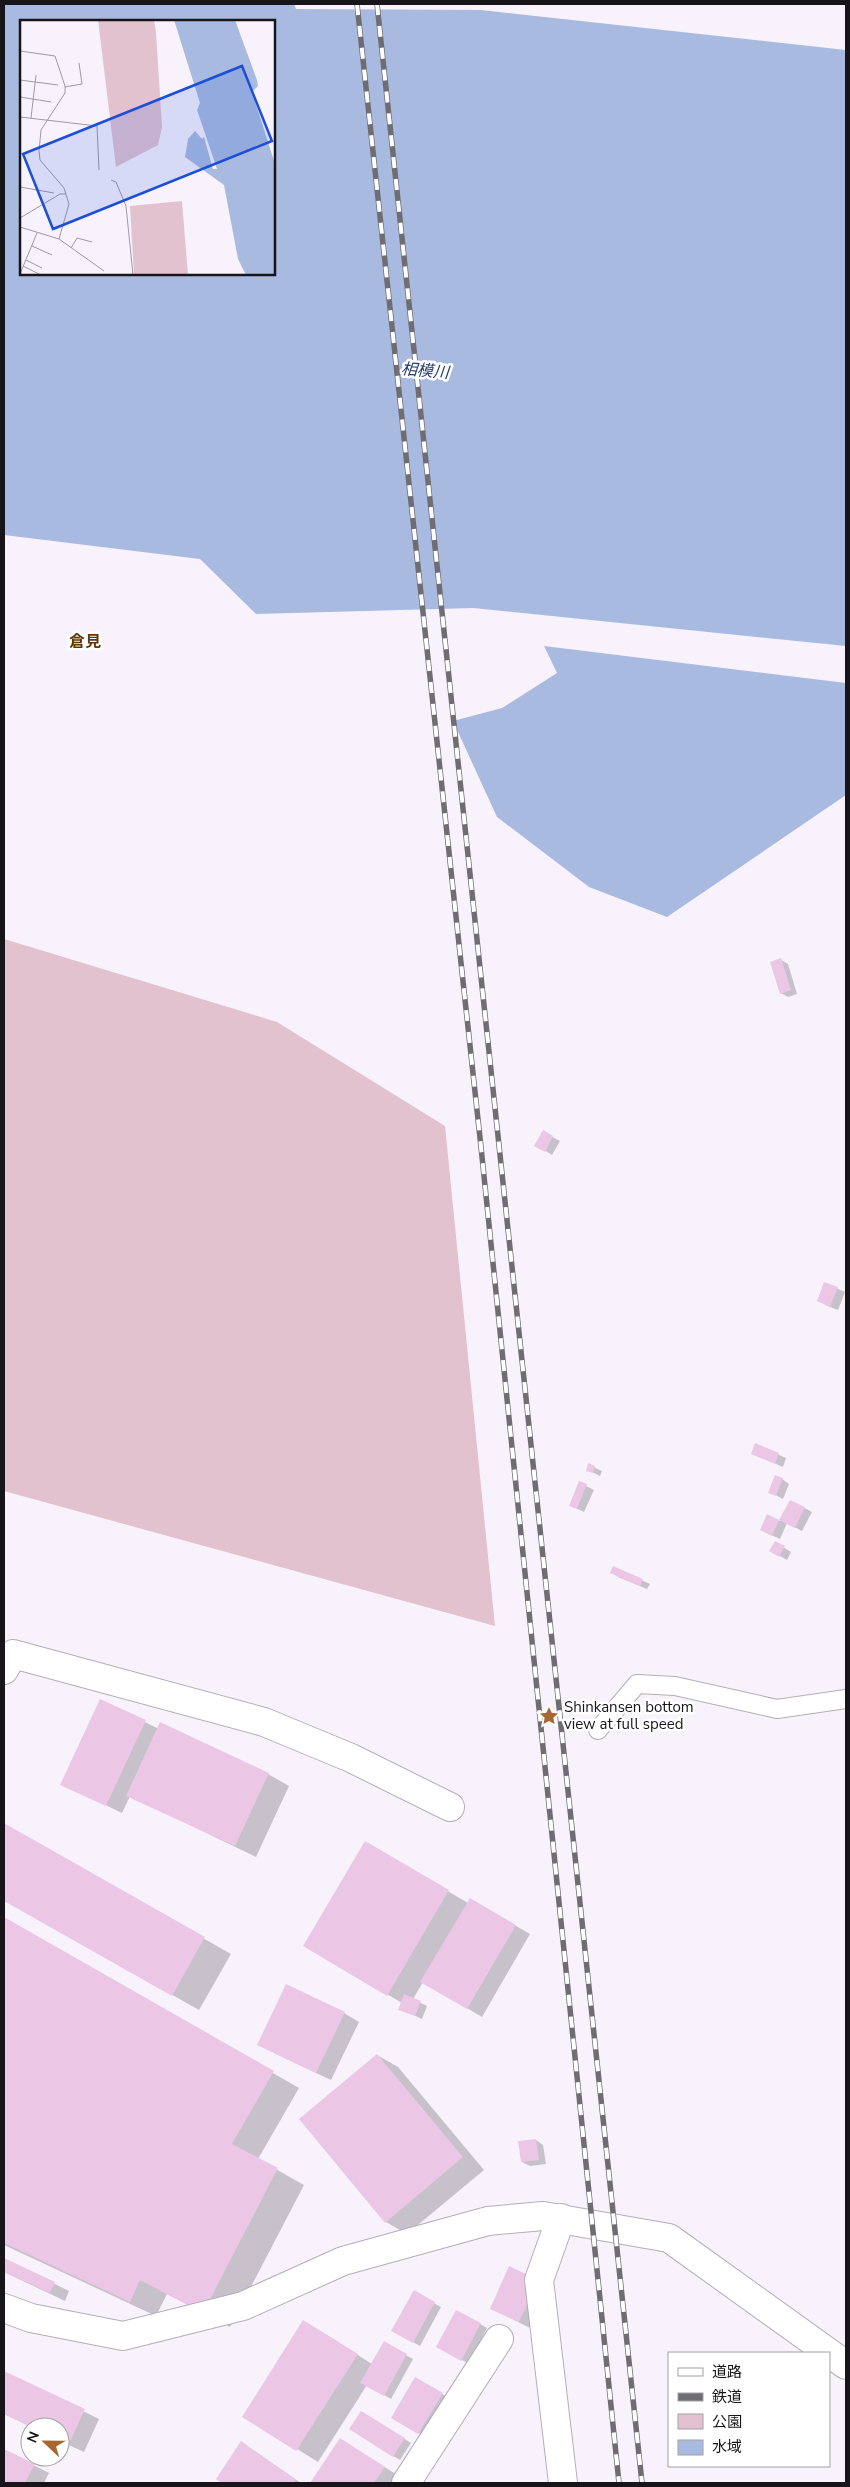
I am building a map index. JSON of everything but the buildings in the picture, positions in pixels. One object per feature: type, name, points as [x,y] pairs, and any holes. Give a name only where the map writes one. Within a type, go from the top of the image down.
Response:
[{"type":"street","points":[[4,1670],[13,1654],[264,1722],[351,1758],[450,1807]]},
{"type":"street","points":[[4,2308],[31,2318],[123,2336],[243,2306],[343,2261],[488,2221],[543,2216],[669,2238],[828,2352]]},
{"type":"street","points":[[561,2218],[539,2280],[563,2483]]},
{"type":"street","points":[[406,2483],[499,2339]]},
{"type":"street","points":[[830,2354],[846,2365]]},
{"type":"lane","points":[[598,1730],[637,1684],[675,1686],[777,1709],[846,1699]]},
{"type":"green space","points":[[4,939],[277,1022],[445,1126],[495,1626],[4,1491]]},
{"type":"water","name":"相模川","points":[[4,4],[294,4],[296,9],[481,10],[846,50],[846,646],[473,608],[256,614],[200,559],[4,535]]},
{"type":"water","points":[[544,646],[846,683],[846,795],[667,917],[589,887],[497,817],[453,721],[502,708],[557,673]]},
{"type":"railway","points":[[357,4],[481,1147],[619,2483]]},
{"type":"railway","points":[[377,4],[642,2483]]},
{"type":"place","name":"Shinkansen bottom view at full speed","points":[[549,1716]]},
{"type":"district","name":"倉見","points":[[85,642]]}]
